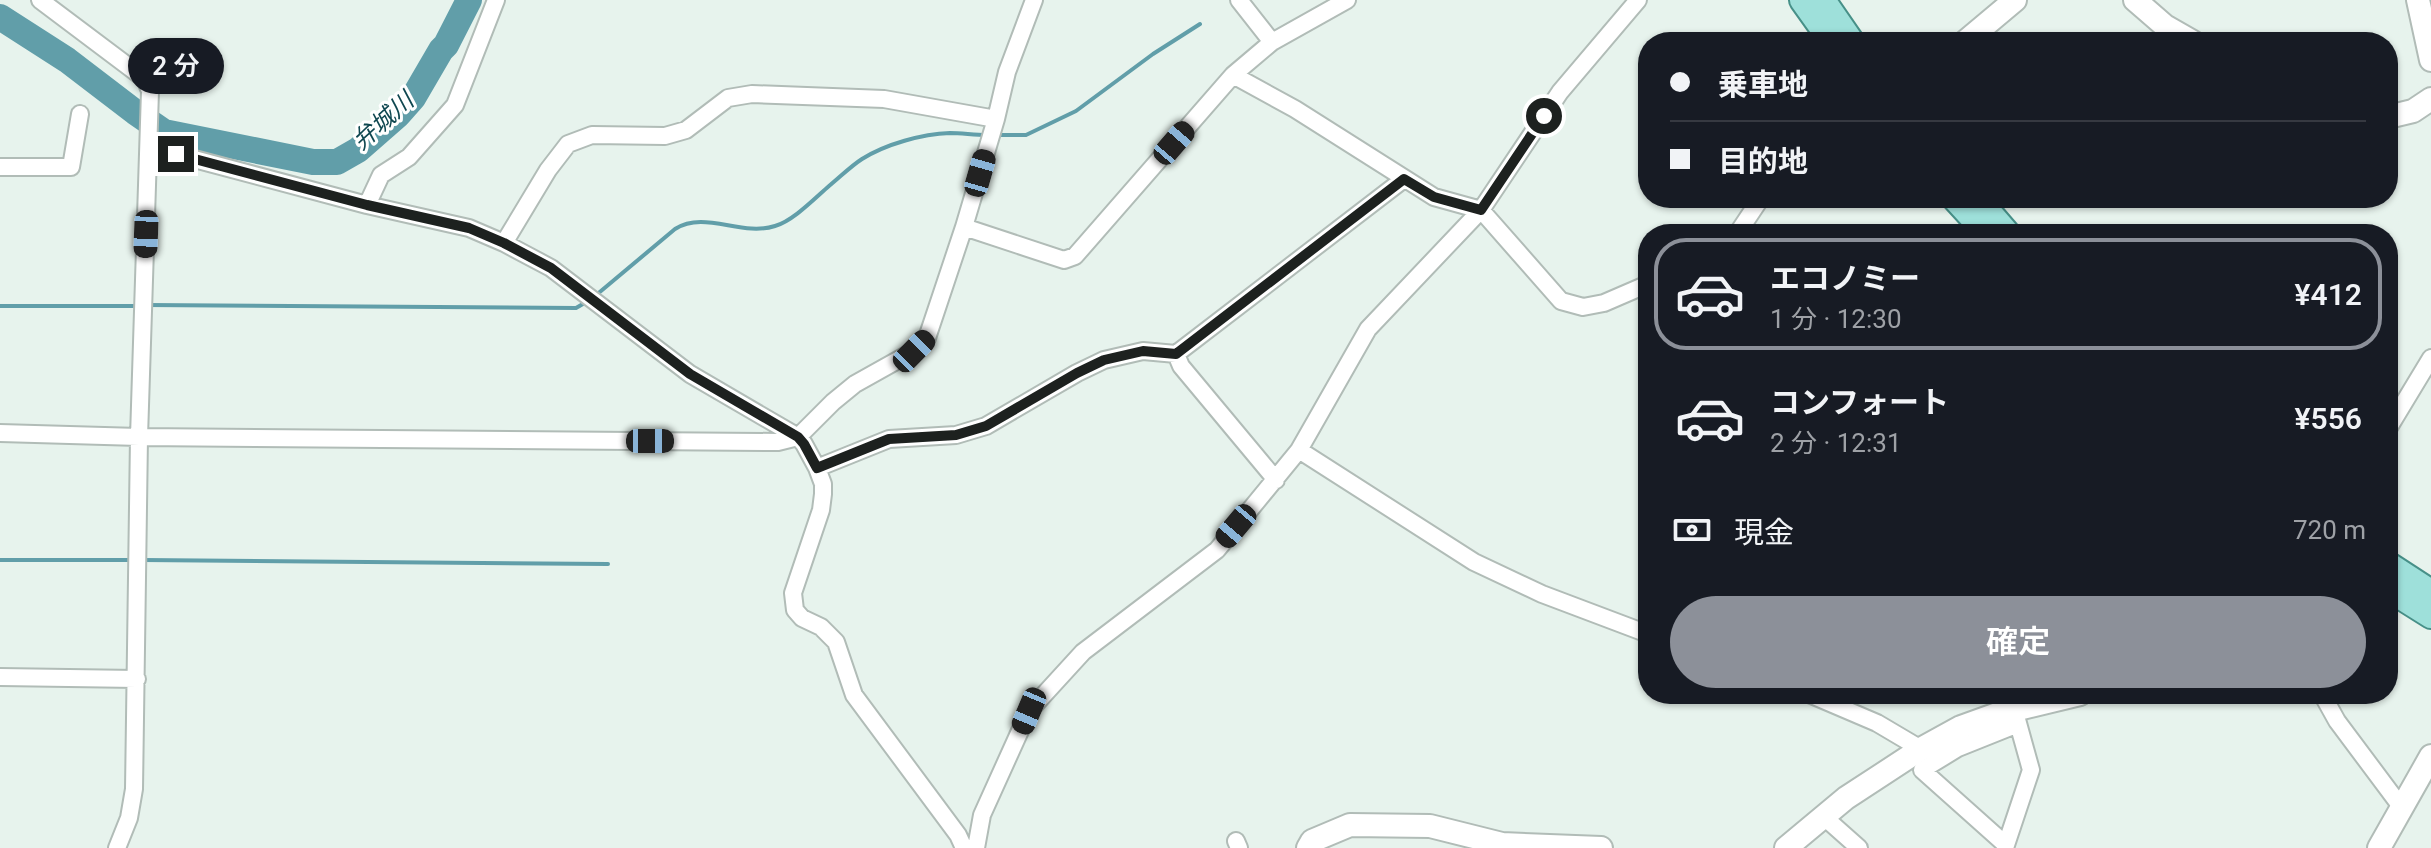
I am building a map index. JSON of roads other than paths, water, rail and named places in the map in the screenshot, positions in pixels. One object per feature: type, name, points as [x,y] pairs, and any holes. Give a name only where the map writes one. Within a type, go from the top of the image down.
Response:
[{"type":"main road","points":[[1802,0],[1825,32]]},
{"type":"main road","points":[[1823,0],[1845,32]]},
{"type":"main road","points":[[1963,208],[1978,224]]},
{"type":"main road","points":[[1986,208],[1999,224]]},
{"type":"main road","points":[[2398,571],[2431,592]]},
{"type":"main road","points":[[2398,595],[2431,616]]},
{"type":"street","points":[[40,0],[145,79],[150,91],[139,437],[134,789],[129,818],[117,848]]},
{"type":"street","points":[[367,205],[381,175],[409,157],[455,105],[496,0]]},
{"type":"street","points":[[0,433],[762,442],[798,437],[855,384],[914,351],[927,338],[964,227],[1007,72],[1034,0]]},
{"type":"street","points":[[1239,0],[1272,42]]},
{"type":"street","points":[[964,227],[1064,260],[1075,256],[1233,75],[1272,42],[1347,0]]},
{"type":"street","points":[[976,848],[982,815],[1029,711],[1083,652],[1217,550],[1299,450],[1368,329],[1481,210],[1560,92],[1638,0]]},
{"type":"street","points":[[1977,32],[2015,0]]},
{"type":"street","points":[[2135,0],[2176,32]]},
{"type":"street","points":[[2418,0],[2431,60]]},
{"type":"street","points":[[1233,75],[1295,109],[1434,197],[1481,210],[1561,301],[1583,307],[1604,303],[1638,288]]},
{"type":"street","points":[[504,243],[548,170],[568,144],[592,135],[665,136],[686,130],[728,98],[752,94],[884,99],[996,119]]},
{"type":"street","points":[[2398,115],[2413,111],[2431,99]]},
{"type":"street","points":[[0,167],[71,167],[80,114]]},
{"type":"street","points":[[149,147],[367,205],[469,228],[504,243],[551,268],[690,374],[798,437],[823,484],[821,510],[793,593],[795,610],[802,618],[821,627],[836,642],[854,695],[958,835],[964,848]]},
{"type":"street","points":[[817,468],[889,439],[956,435],[986,426],[1104,360],[1143,351],[1176,354],[1404,179]]},
{"type":"street","points":[[1176,354],[1181,366],[1276,480]]},
{"type":"street","points":[[2398,412],[2431,358]]},
{"type":"street","points":[[1299,450],[1474,562],[1542,594],[1638,630]]},
{"type":"street","points":[[0,677],[137,679]]},
{"type":"street","points":[[1832,704],[1877,723],[1921,749]]},
{"type":"street","points":[[2016,717],[2031,770],[2006,846],[1922,770],[2016,717],[2052,704]]},
{"type":"street","points":[[2328,704],[2402,808]]},
{"type":"street","points":[[1786,848],[1846,798],[1921,749],[1961,727],[2016,717]]},
{"type":"street","points":[[2379,848],[2431,756]]},
{"type":"street","points":[[1823,816],[1859,848]]},
{"type":"street","points":[[1308,848],[1312,841],[1350,825],[1430,826],[1502,844],[1598,848]]},
{"type":"waterway","name":"弁城川","points":[[0,17],[67,60],[164,132],[313,162],[337,162],[358,150],[413,98],[469,0]]},
{"type":"waterway","points":[[995,135],[1026,135],[1076,111],[1153,54],[1200,24]]},
{"type":"waterway","points":[[595,296],[675,229],[687,224],[698,222],[762,229],[775,226],[796,214],[858,162],[882,149],[939,134],[987,135]]},
{"type":"waterway","points":[[146,305],[576,308],[588,301]]},
{"type":"waterway","points":[[0,306],[137,306]]},
{"type":"waterway","points":[[0,560],[134,560]]},
{"type":"waterway","points":[[143,560],[608,564]]}]
